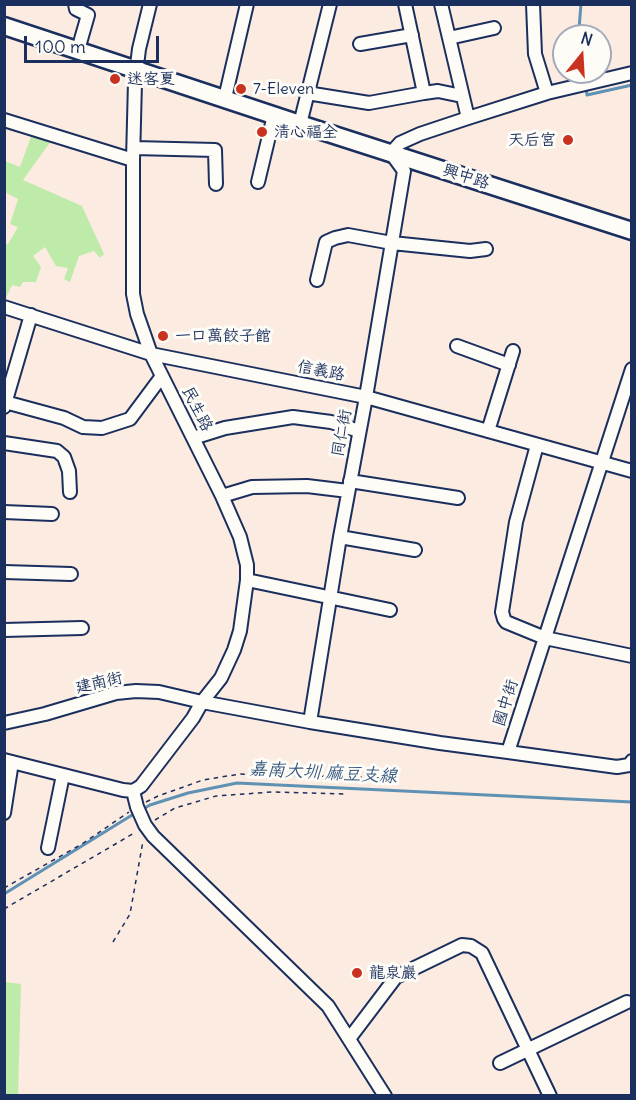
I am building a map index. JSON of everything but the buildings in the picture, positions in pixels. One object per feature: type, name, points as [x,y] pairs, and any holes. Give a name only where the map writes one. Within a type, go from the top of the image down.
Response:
[{"type":"main road","name":"興中路","points":[[4,26],[632,231]]},
{"type":"street","points":[[75,4],[76,9],[88,15],[78,50]]},
{"type":"street","name":"民生路","points":[[133,791],[141,786],[221,678],[240,631],[247,580],[247,565],[240,537],[222,496],[150,354],[133,294],[133,154],[136,69],[150,4]]},
{"type":"street","points":[[225,98],[247,4]]},
{"type":"street","points":[[300,124],[330,4]]},
{"type":"street","points":[[405,4],[424,93]]},
{"type":"street","points":[[441,4],[468,118]]},
{"type":"street","points":[[533,4],[535,54],[547,93]]},
{"type":"street","points":[[449,38],[494,28]]},
{"type":"street","points":[[360,44],[412,35]]},
{"type":"street","points":[[391,153],[400,143],[468,118],[547,93],[632,73]]},
{"type":"street","points":[[307,93],[369,103],[424,93],[438,92],[462,96]]},
{"type":"street","points":[[258,182],[274,115]]},
{"type":"street","points":[[4,120],[133,154],[215,150],[216,184]]},
{"type":"street","name":"同仁街","points":[[310,722],[404,171],[391,153]]},
{"type":"street","points":[[317,280],[326,242],[348,235],[392,243],[470,251],[486,249]]},
{"type":"street","name":"信義路","points":[[4,307],[150,354],[366,397],[632,471]]},
{"type":"street","points":[[31,315],[5,405],[64,418],[83,427],[102,428],[130,419],[162,376]]},
{"type":"street","points":[[457,346],[509,365]]},
{"type":"street","points":[[488,432],[513,351]]},
{"type":"street","name":"國中街","points":[[202,702],[310,722],[508,752],[632,369]]},
{"type":"street","points":[[193,438],[225,428],[293,417],[331,422],[359,431]]},
{"type":"street","points":[[4,443],[57,451],[64,458],[69,471],[70,492]]},
{"type":"street","points":[[537,445],[516,522],[502,612],[504,619],[506,622],[545,638],[632,656]]},
{"type":"street","points":[[222,496],[252,487],[349,486],[458,498]]},
{"type":"street","points":[[4,512],[52,514]]},
{"type":"street","points":[[340,537],[416,550]]},
{"type":"street","points":[[4,572],[71,574]]},
{"type":"street","points":[[247,580],[390,610]]},
{"type":"street","points":[[4,630],[82,628]]},
{"type":"street","name":"建南街","points":[[4,723],[45,714],[116,693],[159,692],[202,702]]},
{"type":"street","points":[[508,752],[617,767],[628,765],[632,760]]},
{"type":"street","points":[[4,813],[8,761],[133,791],[137,807],[153,836],[328,1006],[385,1095]]},
{"type":"street","points":[[48,848],[63,775]]},
{"type":"street","points":[[349,1039],[396,977],[462,945],[471,946],[482,953],[550,1095]]},
{"type":"street","points":[[500,1063],[627,1002]]},
{"type":"path","points":[[4,888],[82,844],[137,807],[158,796],[203,780],[240,774],[388,778]]},
{"type":"path","points":[[4,909],[175,808],[216,796],[272,792],[345,794]]},
{"type":"path","points":[[113,942],[130,914],[145,825]]},
{"type":"green space","points":[[32,134],[51,141],[23,180],[82,206],[104,254],[100,258],[94,251],[79,256],[70,282],[64,279],[68,268],[56,266],[45,247],[33,256],[41,267],[36,282],[23,282],[20,287],[12,285],[6,298],[5,245],[8,244],[18,227],[10,224],[18,199],[5,192],[5,161],[20,167]]},
{"type":"green space","points":[[5,982],[21,984],[18,1095],[5,1095]]},
{"type":"waterway","points":[[580,24],[581,4]]},
{"type":"waterway","points":[[586,87],[587,95],[632,85]]},
{"type":"waterway","name":"嘉南大圳 麻豆支線","points":[[143,809],[188,793],[237,783],[632,802]]},
{"type":"waterway","name":"嘉南大圳 麻豆支線","points":[[4,894],[137,812]]},
{"type":"place","name":"迷客夏","points":[[115,79]]},
{"type":"place","name":"7-Eleven","points":[[241,89]]},
{"type":"place","name":"清心福全","points":[[262,132]]},
{"type":"place","name":"天后宮","points":[[568,140]]},
{"type":"place","name":"一口萬餃子館","points":[[163,336]]},
{"type":"place","name":"龍泉巖","points":[[357,973]]}]
